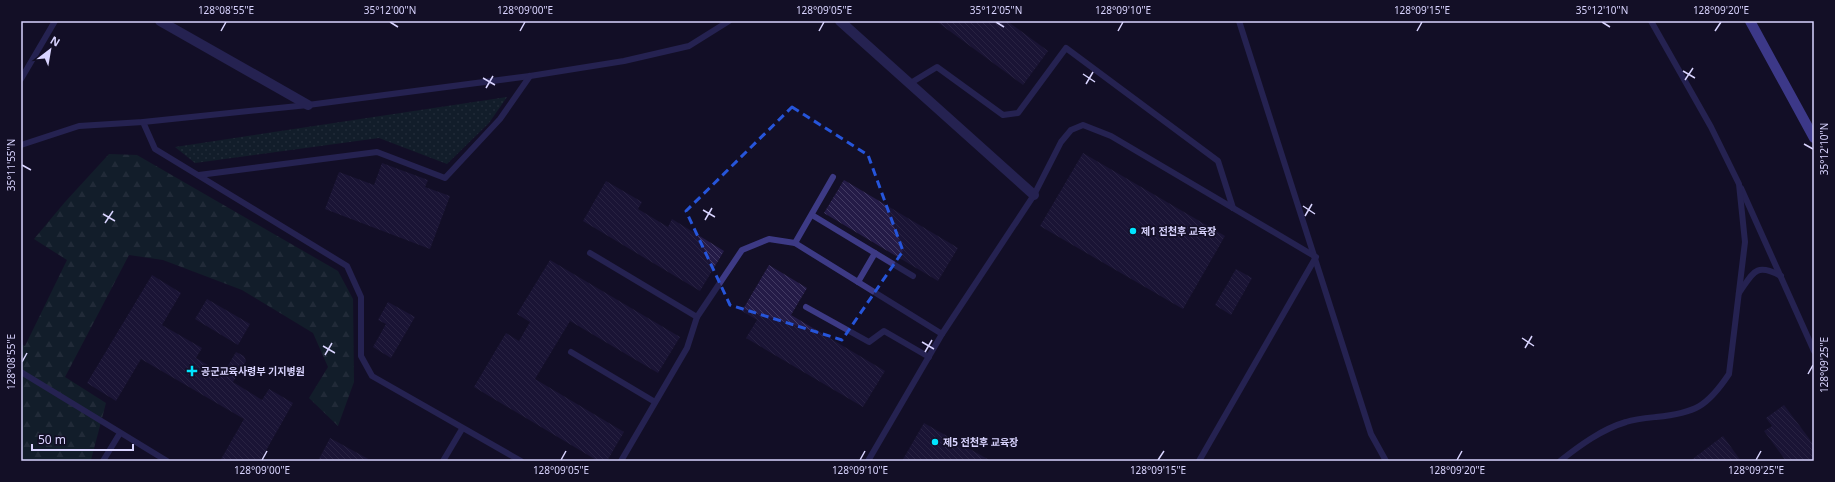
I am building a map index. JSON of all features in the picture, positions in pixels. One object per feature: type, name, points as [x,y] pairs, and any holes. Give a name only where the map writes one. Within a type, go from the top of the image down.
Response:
[{"type":"main road","points":[[1750,21],[1814,138]]},
{"type":"street","points":[[160,21],[308,105]]},
{"type":"street","points":[[840,21],[1034,195]]},
{"type":"lane","points":[[21,79],[55,21]]},
{"type":"lane","points":[[21,145],[79,126],[143,122],[308,105],[530,76],[624,61],[689,46],[728,21]]},
{"type":"lane","points":[[1239,21],[1316,257],[1371,434],[1386,461]]},
{"type":"lane","points":[[1651,21],[1711,127],[1740,184],[1814,350]]},
{"type":"lane","points":[[909,84],[937,67],[1003,115],[1018,113],[1066,48],[1218,161],[1233,208]]},
{"type":"lane","points":[[199,175],[377,152],[445,178],[500,119],[530,76]]},
{"type":"lane","points":[[143,122],[155,149],[347,266],[361,297],[361,356],[372,376],[462,429],[521,461]]},
{"type":"lane","points":[[868,461],[942,334],[1034,195],[1061,142],[1071,130],[1083,125],[1112,136],[1316,257]]},
{"type":"lane","points":[[795,243],[833,178]]},
{"type":"lane","points":[[1561,461],[1596,436],[1626,422],[1680,414],[1698,408],[1721,385],[1729,374],[1745,242],[1740,184]]},
{"type":"lane","points":[[812,215],[913,276]]},
{"type":"lane","points":[[621,461],[687,348],[697,317],[742,250],[769,239],[795,243],[942,334]]},
{"type":"lane","points":[[590,253],[697,317]]},
{"type":"lane","points":[[858,282],[875,253]]},
{"type":"lane","points":[[1199,461],[1316,257]]},
{"type":"lane","points":[[1738,294],[1752,274],[1761,268],[1769,269],[1781,276]]},
{"type":"lane","points":[[806,307],[869,342],[884,331],[929,357]]},
{"type":"lane","points":[[571,352],[655,402]]},
{"type":"lane","points":[[21,372],[167,461]]},
{"type":"lane","points":[[443,461],[462,429]]},
{"type":"lane","points":[[103,461],[120,433]]},
{"type":"highlighted area","points":[[792,107],[868,155],[903,251],[842,340],[730,305],[686,211]]},
{"type":"green space","points":[[507,97],[489,123],[447,164],[379,138],[195,163],[175,147]]},
{"type":"green space","points":[[109,154],[137,155],[338,271],[353,299],[354,382],[338,426],[309,398],[328,367],[313,333],[242,290],[163,260],[129,255],[65,377],[106,403],[91,460],[24,461],[21,459],[21,344],[25,346],[67,260],[34,239],[65,202]]},
{"type":"building","points":[[936,21],[1007,21],[1048,51],[1023,85]]},
{"type":"building","name":"제1 전천후 교육장","points":[[1083,153],[1225,236],[1183,309],[1040,226]]},
{"type":"building","points":[[382,163],[428,180],[425,187],[450,196],[430,249],[325,209],[339,172],[374,185]]},
{"type":"building","points":[[844,180],[958,248],[938,281],[824,213]]},
{"type":"building","points":[[606,181],[642,202],[638,209],[668,227],[672,219],[724,251],[700,291],[583,221]]},
{"type":"building","points":[[550,260],[680,337],[658,373],[570,321],[535,379],[624,432],[607,461],[598,461],[474,387],[506,333],[519,341],[530,322],[517,314]]},
{"type":"building","points":[[769,265],[807,288],[791,315],[885,371],[863,407],[746,338],[757,320],[742,311]]},
{"type":"building","points":[[1236,269],[1252,278],[1231,315],[1215,305]]},
{"type":"building","points":[[152,275],[181,293],[162,325],[202,348],[196,358],[223,374],[236,352],[244,356],[246,361],[233,382],[262,400],[269,389],[293,403],[260,461],[220,461],[244,419],[141,359],[116,401],[87,383]]},
{"type":"building","points":[[207,299],[250,324],[238,345],[195,319]]},
{"type":"building","points":[[388,302],[415,317],[391,358],[373,347],[386,324],[378,320]]},
{"type":"building","points":[[1784,405],[1814,445],[1814,461],[1786,461],[1764,431],[1772,426],[1766,418]]},
{"type":"building","name":"제5 전천후 교육장","points":[[924,423],[991,461],[902,461]]},
{"type":"building","points":[[1723,436],[1741,461],[1690,461]]},
{"type":"building","points":[[330,438],[372,461],[318,461]]},
{"type":"place","name":"제1 전천후 교육장","points":[[1133,231]]},
{"type":"place","name":"공군교육사령부 기지병원","points":[[192,371]]},
{"type":"place","name":"제5 전천후 교육장","points":[[935,442]]}]
